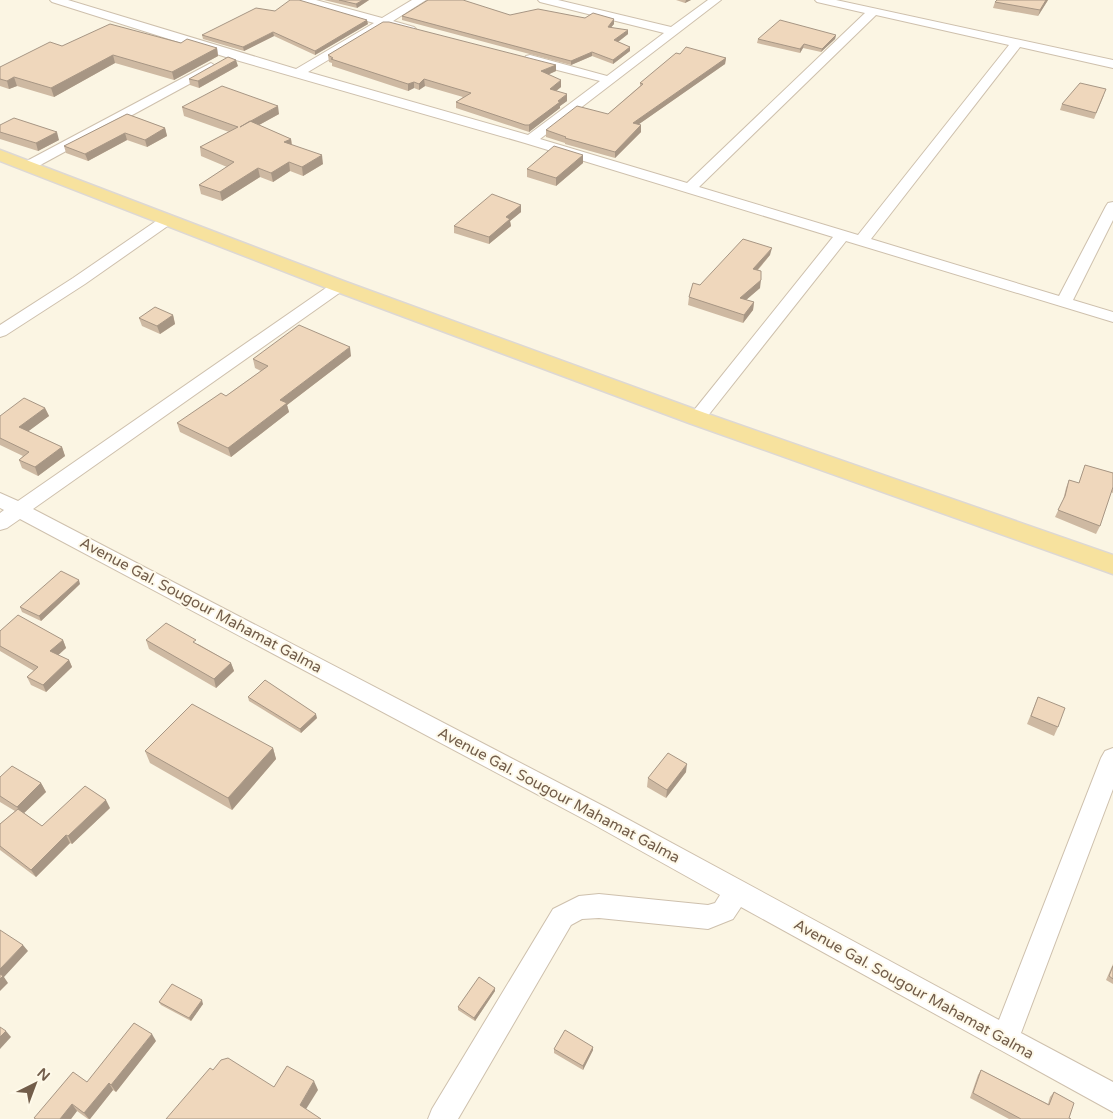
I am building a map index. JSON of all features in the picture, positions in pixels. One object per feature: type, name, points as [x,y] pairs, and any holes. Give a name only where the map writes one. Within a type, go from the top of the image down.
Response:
[{"type":"main road","points":[[0,155],[339,286],[697,418],[1113,564]]},
{"type":"street","points":[[56,0],[233,55],[530,140],[1113,316]]},
{"type":"street","points":[[75,6],[88,0]]},
{"type":"street","points":[[303,0],[422,32]]},
{"type":"street","points":[[298,73],[420,0]]},
{"type":"street","points":[[544,0],[672,31]]},
{"type":"street","points":[[530,140],[715,0]]},
{"type":"street","points":[[821,0],[1113,64]]},
{"type":"street","points":[[690,188],[873,12]]},
{"type":"street","points":[[862,240],[1017,43]]},
{"type":"street","points":[[28,166],[233,55]]},
{"type":"street","points":[[515,56],[609,80]]},
{"type":"street","points":[[1064,302],[1113,206]]},
{"type":"street","points":[[0,332],[79,281],[166,220]]},
{"type":"street","points":[[697,418],[843,234]]},
{"type":"street","points":[[6,511],[339,286]]},
{"type":"street","name":"Avenue Gal. Sougour Mahamat Galma","points":[[6,511],[600,816],[1113,1098]]},
{"type":"street","points":[[1005,1039],[1108,786],[1113,758]]},
{"type":"street","points":[[442,1119],[562,917],[579,908],[599,906],[708,917],[724,911],[737,891]]},
{"type":"building","points":[[290,0],[299,0],[367,20],[315,51],[273,32],[243,47],[202,35],[256,8],[275,11]]},
{"type":"building","points":[[339,0],[363,0],[356,4]]},
{"type":"building","points":[[428,0],[463,0],[510,15],[538,9],[585,18],[593,13],[614,19],[608,27],[628,30],[614,40],[630,47],[613,60],[592,52],[571,61],[402,16]]},
{"type":"building","points":[[997,0],[1046,0],[1040,10],[995,2]]},
{"type":"building","points":[[780,20],[836,35],[822,49],[804,44],[800,49],[758,39]]},
{"type":"building","points":[[383,22],[556,65],[541,71],[561,80],[550,89],[567,94],[558,101],[560,102],[529,125],[525,125],[456,102],[471,93],[424,79],[419,84],[414,82],[408,84],[331,59],[333,58],[328,55]]},
{"type":"building","points":[[110,24],[181,43],[187,39],[217,48],[172,72],[113,55],[51,88],[14,77],[7,81],[0,79],[0,67],[50,42],[62,46]]},
{"type":"building","points":[[686,47],[726,58],[633,123],[641,125],[615,152],[565,138],[546,130],[577,106],[608,114],[643,84],[640,83],[676,53],[680,54]]},
{"type":"building","points":[[228,57],[236,60],[198,81],[189,79]]},
{"type":"building","points":[[1080,83],[1106,89],[1096,113],[1062,104]]},
{"type":"building","points":[[222,86],[278,106],[250,121],[291,139],[284,142],[322,155],[302,167],[289,162],[271,173],[258,168],[220,192],[199,185],[234,162],[200,147],[238,127],[182,107]]},
{"type":"building","points":[[127,114],[165,128],[145,140],[125,133],[85,154],[64,146]]},
{"type":"building","points":[[14,118],[57,132],[36,143],[0,132],[0,125]]},
{"type":"building","points":[[554,146],[583,155],[556,178],[527,169]]},
{"type":"building","points":[[492,194],[521,205],[506,217],[510,219],[489,237],[454,226]]},
{"type":"building","points":[[743,239],[772,248],[753,269],[761,271],[761,280],[740,298],[754,302],[744,315],[689,297],[693,283],[700,285]]},
{"type":"building","points":[[155,307],[173,315],[157,326],[139,318]]},
{"type":"building","points":[[299,325],[350,347],[280,400],[287,403],[228,448],[177,423],[221,393],[226,396],[268,366],[253,359]]},
{"type":"building","points":[[24,398],[45,408],[19,427],[62,447],[35,467],[19,460],[29,452],[0,438],[0,416]]},
{"type":"building","points":[[1085,465],[1113,473],[1113,487],[1100,526],[1058,510],[1065,496],[1069,480],[1079,483]]},
{"type":"building","points":[[61,571],[79,580],[39,616],[20,607]]},
{"type":"building","points":[[18,615],[63,640],[50,651],[69,660],[43,685],[27,677],[38,667],[0,646],[0,631]]},
{"type":"building","points":[[166,623],[196,640],[193,642],[231,663],[214,679],[146,640]]},
{"type":"building","points":[[265,680],[316,714],[300,729],[248,697]]},
{"type":"building","points":[[1038,697],[1065,708],[1058,727],[1031,716]]},
{"type":"building","points":[[192,704],[273,748],[228,798],[145,751]]},
{"type":"building","points":[[668,753],[687,764],[667,790],[648,778]]},
{"type":"building","points":[[12,766],[41,783],[17,807],[0,796],[0,777]]},
{"type":"building","points":[[85,786],[106,800],[68,836],[66,835],[31,870],[0,846],[0,824],[18,809],[42,826]]},
{"type":"building","points":[[0,930],[23,945],[0,969]]},
{"type":"building","points":[[1113,966],[1113,979],[1109,976]]},
{"type":"building","points":[[479,977],[495,988],[474,1018],[458,1007]]},
{"type":"building","points":[[172,984],[202,1000],[189,1018],[159,1002]]},
{"type":"building","points":[[134,1023],[152,1034],[111,1085],[109,1083],[84,1113],[72,1104],[60,1119],[34,1118],[73,1072],[87,1082]]},
{"type":"building","points":[[0,1027],[6,1031],[0,1037]]},
{"type":"building","points":[[565,1030],[593,1047],[583,1066],[554,1049]]},
{"type":"building","points":[[228,1058],[274,1087],[287,1066],[314,1081],[300,1105],[321,1119],[166,1119],[210,1068],[213,1070],[221,1060]]},
{"type":"building","points":[[981,1070],[1049,1105],[1054,1092],[1074,1103],[1069,1118],[1071,1119],[1021,1119],[973,1093]]}]
